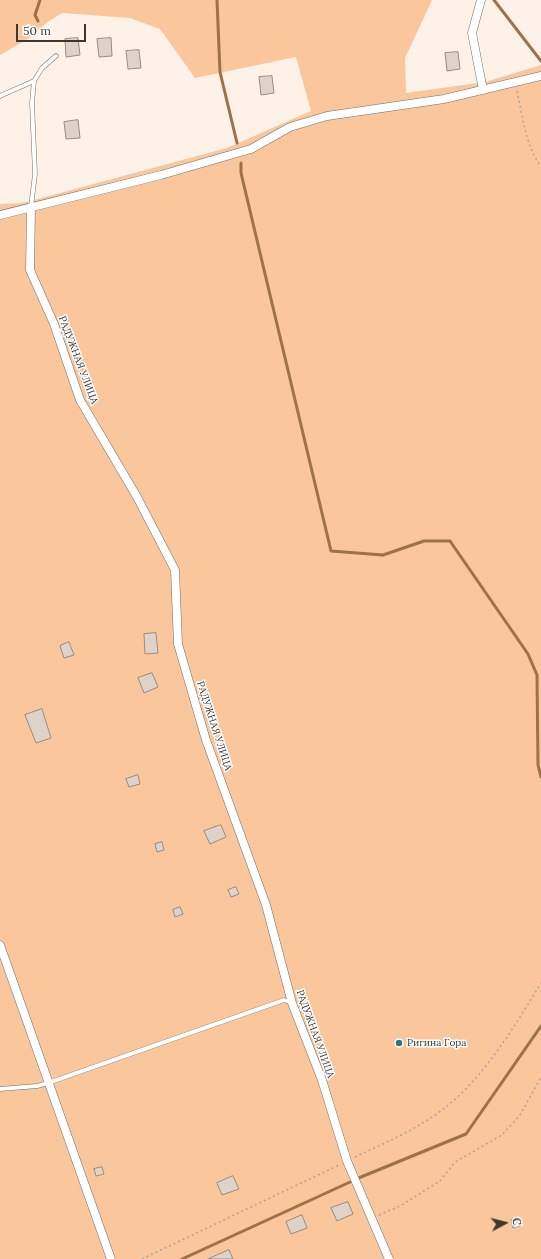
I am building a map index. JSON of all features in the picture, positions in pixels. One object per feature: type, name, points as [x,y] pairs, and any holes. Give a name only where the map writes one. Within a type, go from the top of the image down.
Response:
[{"type":"street","points":[[481,0],[472,33],[483,90]]},
{"type":"street","points":[[0,215],[161,175],[250,149],[290,127],[327,116],[444,99],[541,76]]},
{"type":"street","name":"РАДУЖНАЯ УЛИЦА","points":[[31,207],[29,227],[30,270],[54,324],[80,400],[137,497],[175,570],[178,644],[206,740],[266,905],[292,1003],[322,1080],[347,1161],[389,1259]]},
{"type":"street","points":[[0,946],[111,1259]]},
{"type":"lane","points":[[31,207],[35,174],[32,103],[34,81],[42,68],[56,56]]},
{"type":"lane","points":[[0,96],[34,81]]},
{"type":"lane","points":[[0,1089],[37,1086],[48,1083],[284,1000],[292,1003]]},
{"type":"path","points":[[515,82],[525,132],[532,153],[541,167]]},
{"type":"path","points":[[142,1259],[409,1131],[430,1118],[470,1085],[516,1023],[541,983]]},
{"type":"path","points":[[369,1215],[379,1215],[400,1206],[440,1180],[455,1162],[502,1135],[520,1115],[541,1077]]},
{"type":"shaded area","points":[[0,0],[432,0],[405,58],[406,93],[485,82],[541,65],[541,1259],[0,1259],[0,204],[23,203],[227,148],[311,111],[296,57],[195,78],[160,29],[130,18],[62,13],[48,22],[29,38],[0,55]]},
{"type":"building","points":[[78,38],[80,55],[66,57],[65,39]]},
{"type":"building","points":[[111,38],[112,56],[99,57],[97,39]]},
{"type":"building","points":[[139,50],[141,68],[128,69],[126,51]]},
{"type":"building","points":[[458,52],[460,69],[447,71],[445,53]]},
{"type":"building","points":[[272,76],[274,93],[261,95],[259,77]]},
{"type":"building","points":[[78,120],[80,138],[66,139],[64,122]]},
{"type":"building","points":[[156,633],[158,653],[145,654],[144,634]]},
{"type":"building","points":[[69,642],[74,655],[64,658],[60,646]]},
{"type":"building","points":[[152,673],[158,687],[144,693],[138,678]]},
{"type":"building","points":[[42,709],[51,738],[36,743],[25,715]]},
{"type":"building","points":[[138,775],[140,784],[129,787],[126,779]]},
{"type":"building","points":[[221,825],[226,837],[210,844],[204,831]]},
{"type":"building","points":[[162,842],[164,850],[157,852],[155,844]]},
{"type":"building","points":[[236,887],[239,894],[231,897],[228,890]]},
{"type":"building","points":[[180,907],[183,914],[175,917],[173,910]]},
{"type":"building","points":[[102,1167],[104,1174],[96,1176],[94,1169]]},
{"type":"building","points":[[233,1176],[239,1189],[222,1195],[217,1183]]},
{"type":"building","points":[[348,1202],[353,1214],[337,1221],[331,1208]]},
{"type":"building","points":[[302,1215],[307,1228],[291,1234],[286,1222]]},
{"type":"building","points":[[518,1218],[520,1226],[513,1228],[511,1220]]},
{"type":"building","points":[[229,1250],[233,1259],[208,1259]]},
{"type":"waterway","points":[[38,21],[35,15],[40,0]]},
{"type":"waterway","points":[[217,0],[220,72],[237,143]]},
{"type":"waterway","points":[[494,0],[541,61]]},
{"type":"waterway","points":[[241,163],[241,173],[331,551],[383,555],[424,541],[450,541],[528,654],[537,675],[538,765],[541,777]]},
{"type":"waterway","points":[[182,1259],[361,1177],[466,1134],[541,1026]]},
{"type":"place","name":"Ригина Гора","points":[[399,1043]]}]
